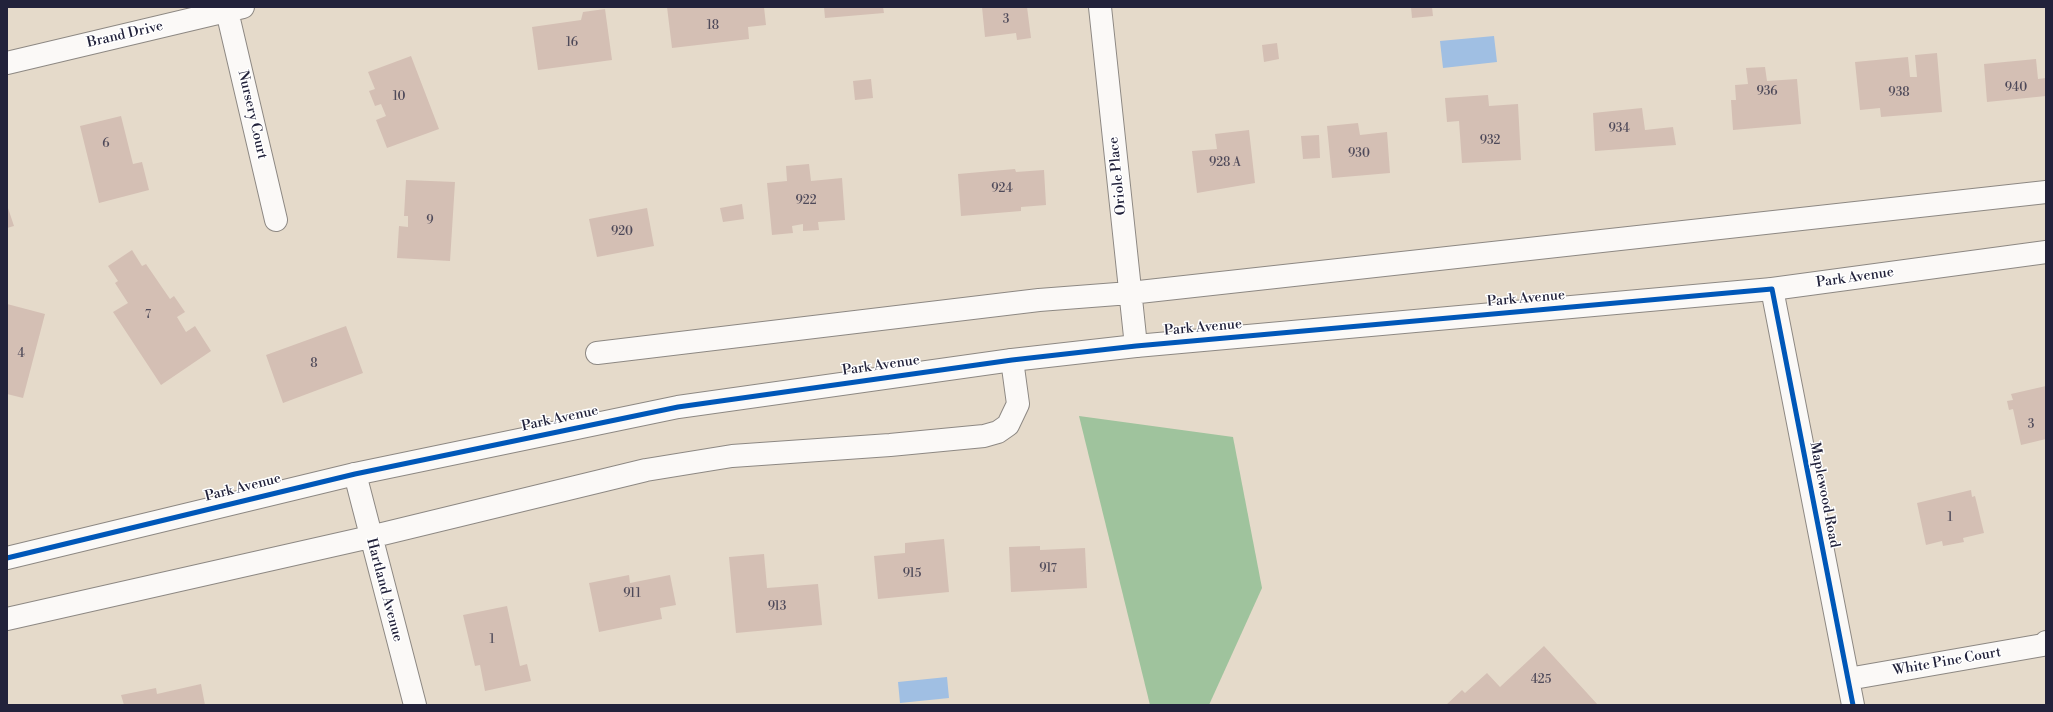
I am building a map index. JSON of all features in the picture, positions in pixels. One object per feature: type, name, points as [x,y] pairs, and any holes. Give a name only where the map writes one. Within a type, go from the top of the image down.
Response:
[{"type":"main road","name":"Oriole Place","points":[[1100,7],[1136,346]]},
{"type":"main road","name":"Brand Drive","points":[[7,63],[235,9]]},
{"type":"main road","name":"Nursery Court","points":[[235,9],[276,220]]},
{"type":"main road","points":[[597,353],[1039,300],[1130,293],[2046,192]]},
{"type":"main road","name":"Park Avenue","points":[[7,558],[355,474],[678,407],[1012,360],[1136,346],[1772,289],[2046,252]]},
{"type":"main road","name":"Maplewood Road","points":[[1772,289],[1853,705]]},
{"type":"main road","points":[[7,619],[370,537],[646,470],[732,456],[890,445],[984,436],[998,432],[1008,425],[1018,404],[1012,360]]},
{"type":"main road","name":"Hartland Avenue","points":[[355,474],[370,537],[415,705]]},
{"type":"main road","name":"White Pine Court","points":[[1848,679],[2044,644],[2046,642]]},
{"type":"green space","points":[[1079,416],[1233,437],[1262,588],[1209,705],[1150,705]]},
{"type":"water","points":[[1494,36],[1497,62],[1443,68],[1440,41]]},
{"type":"water","points":[[947,677],[949,698],[900,703],[898,682]]},
{"type":"building","points":[[667,7],[764,7],[766,25],[748,27],[749,39],[672,48]]},
{"type":"building","points":[[824,7],[883,7],[884,13],[825,18]]},
{"type":"building","points":[[982,7],[1027,7],[1031,38],[1017,40],[1016,33],[985,37]]},
{"type":"building","points":[[1411,7],[1432,7],[1433,16],[1412,18]]},
{"type":"building","points":[[605,9],[612,60],[538,70],[532,27],[581,20],[583,12]]},
{"type":"building","points":[[1277,43],[1279,59],[1264,62],[1262,45]]},
{"type":"building","points":[[1937,53],[1942,112],[1881,117],[1880,108],[1860,110],[1855,62],[1908,57],[1910,77],[1917,77],[1915,55]]},
{"type":"building","points":[[411,56],[439,129],[387,148],[376,120],[386,116],[381,104],[375,106],[369,91],[375,89],[368,72]]},
{"type":"building","points":[[2036,59],[2038,79],[2046,78],[2046,96],[1987,102],[1984,64]]},
{"type":"building","points":[[1765,67],[1767,81],[1797,79],[1801,124],[1733,130],[1731,100],[1736,100],[1735,85],[1748,84],[1746,68]]},
{"type":"building","points":[[871,79],[873,98],[855,100],[853,81]]},
{"type":"building","points":[[1488,95],[1489,106],[1518,104],[1521,160],[1462,163],[1459,121],[1447,122],[1445,98]]},
{"type":"building","points":[[1642,108],[1645,130],[1673,127],[1676,145],[1595,151],[1593,113]]},
{"type":"building","points":[[121,116],[133,164],[142,162],[149,190],[99,203],[80,126]]},
{"type":"building","points":[[1358,123],[1360,135],[1387,132],[1390,173],[1332,178],[1327,126]]},
{"type":"building","points":[[1249,130],[1255,183],[1197,193],[1192,151],[1217,149],[1215,134]]},
{"type":"building","points":[[1319,135],[1320,158],[1303,159],[1301,136]]},
{"type":"building","points":[[809,164],[811,181],[842,178],[845,220],[818,222],[819,230],[803,231],[803,224],[792,226],[793,233],[772,235],[767,183],[787,181],[786,166]]},
{"type":"building","points":[[1015,169],[1016,172],[1044,170],[1046,205],[1021,207],[1021,211],[961,216],[958,174]]},
{"type":"building","points":[[406,180],[455,182],[450,261],[397,258],[399,226],[408,227],[408,216],[404,216]]},
{"type":"building","points":[[742,204],[744,219],[723,222],[720,208]]},
{"type":"building","points":[[7,205],[14,226],[7,228]]},
{"type":"building","points":[[647,208],[654,246],[597,257],[589,219]]},
{"type":"building","points":[[132,250],[142,266],[146,264],[170,299],[174,296],[185,312],[177,317],[186,332],[195,326],[211,351],[161,385],[113,312],[128,303],[115,283],[118,281],[108,266]]},
{"type":"building","points":[[7,304],[45,314],[23,398],[7,394]]},
{"type":"building","points":[[346,326],[363,373],[283,403],[266,355]]},
{"type":"building","points":[[2046,386],[2046,439],[2021,445],[2013,409],[2009,410],[2007,401],[2013,400],[2011,394]]},
{"type":"building","points":[[1971,490],[1972,497],[1975,496],[1984,533],[1963,538],[1964,542],[1943,546],[1942,541],[1926,545],[1917,503]]},
{"type":"building","points":[[944,539],[949,592],[878,599],[874,556],[905,553],[905,543]]},
{"type":"building","points":[[1040,546],[1040,550],[1085,548],[1087,588],[1011,592],[1009,547]]},
{"type":"building","points":[[764,554],[767,588],[818,584],[822,625],[736,633],[729,557]]},
{"type":"building","points":[[629,575],[630,583],[670,575],[676,605],[660,608],[662,619],[599,632],[589,583]]},
{"type":"building","points":[[507,606],[520,666],[527,664],[531,681],[485,691],[480,665],[475,666],[463,615]]},
{"type":"building","points":[[1544,646],[1598,705],[1446,705],[1462,690],[1465,693],[1487,673],[1500,687]]},
{"type":"building","points":[[201,684],[205,705],[124,705],[121,695],[156,688],[157,694]]},
{"type":"cycle path","points":[[7,558],[355,474],[678,407],[1012,360],[1136,346],[1772,289],[1853,705]]}]
